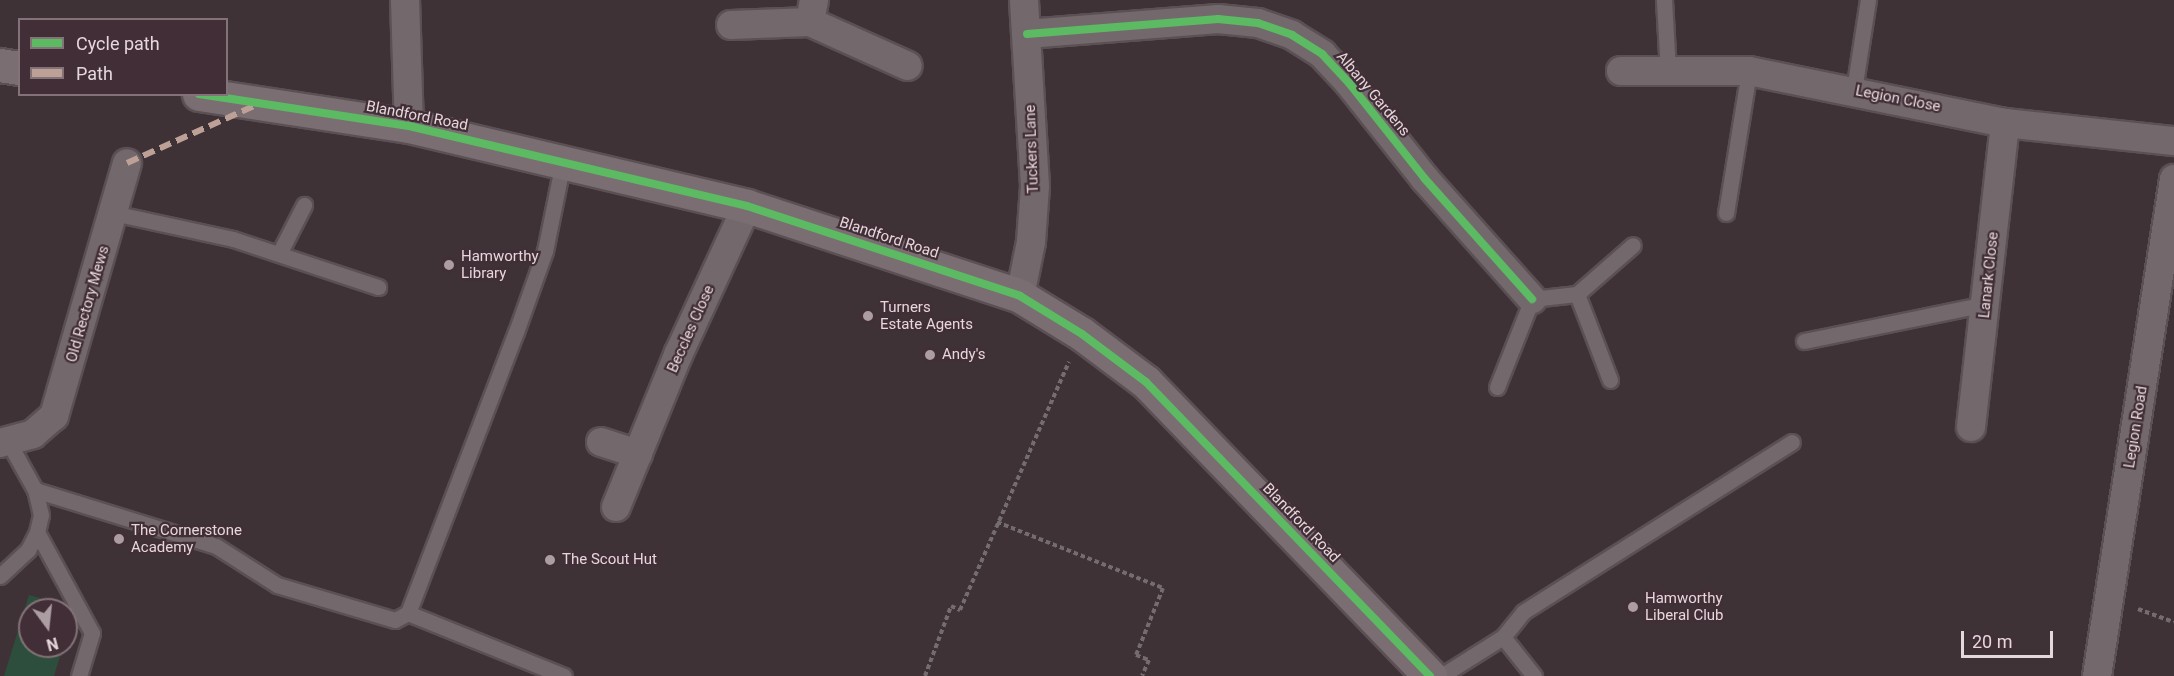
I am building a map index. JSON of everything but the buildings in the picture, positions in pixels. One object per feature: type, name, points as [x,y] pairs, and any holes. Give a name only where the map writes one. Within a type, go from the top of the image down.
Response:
[{"type":"main road","points":[[0,65],[18,68]]},
{"type":"main road","name":"Blandford Road","points":[[212,96],[409,126],[747,206],[1020,296],[1082,334],[1146,382],[1430,676]]},
{"type":"street","points":[[405,0],[409,126]]},
{"type":"street","name":"Tuckers Lane","points":[[1020,296],[1031,242],[1035,186],[1024,0]]},
{"type":"street","points":[[731,25],[812,11],[908,66]]},
{"type":"street","name":"Albany Gardens","points":[[1027,34],[1218,19],[1258,23],[1292,35],[1322,54],[1349,83],[1425,179],[1532,299]]},
{"type":"street","name":"Legion Close","points":[[1621,71],[1749,71],[1854,90],[2005,123],[2174,141]]},
{"type":"street","name":"Lanark Close","points":[[1971,427],[2005,123]]},
{"type":"street","name":"Old Rectory Mews","points":[[14,440],[46,426],[59,405],[127,163]]},
{"type":"street","name":"Legion Road","points":[[2097,676],[2174,179]]},
{"type":"street","name":"Beccles Close","points":[[616,507],[679,353],[747,206]]},
{"type":"street","points":[[601,442],[638,454]]},
{"type":"lane","points":[[1664,0],[1668,71]]},
{"type":"lane","points":[[1854,90],[1868,0]]},
{"type":"lane","points":[[1726,213],[1749,71]]},
{"type":"lane","points":[[35,490],[216,546],[277,585],[364,614],[395,620],[408,612],[545,251],[563,162]]},
{"type":"lane","points":[[280,252],[304,206]]},
{"type":"lane","points":[[113,213],[280,252],[378,287]]},
{"type":"lane","points":[[1497,387],[1532,299],[1577,294],[1633,245]]},
{"type":"lane","points":[[1577,294],[1610,380]]},
{"type":"lane","points":[[1804,341],[1986,304]]},
{"type":"lane","points":[[0,576],[28,550],[37,532],[41,514],[35,490],[14,440]]},
{"type":"lane","points":[[1441,676],[1503,637],[1523,612],[1792,442]]},
{"type":"lane","points":[[37,532],[92,633],[79,676]]},
{"type":"lane","points":[[408,612],[564,676]]},
{"type":"lane","points":[[1503,637],[1534,676]]},
{"type":"path","points":[[925,676],[951,606],[960,610],[1082,334]]},
{"type":"path","points":[[997,522],[1163,588],[1136,655],[1149,660],[1142,676]]},
{"type":"path","points":[[2109,602],[2174,622]]},
{"type":"green space","points":[[18,631],[18,658],[59,658],[54,676],[4,676]]},
{"type":"marked path","points":[[127,163],[258,104]]},
{"type":"cycle path","points":[[1027,34],[1218,19],[1258,23],[1292,35],[1322,54],[1349,83],[1425,179],[1532,299]]},
{"type":"cycle path","points":[[212,96],[409,126],[747,206],[1020,296],[1082,334],[1146,382],[1430,676]]},
{"type":"place","name":"Hamworthy Library","points":[[449,265]]},
{"type":"place","name":"Turners Estate Agents","points":[[868,316]]},
{"type":"place","name":"Andy's","points":[[930,355]]},
{"type":"place","name":"The Cornerstone Academy","points":[[119,539]]},
{"type":"place","name":"The Scout Hut","points":[[550,560]]},
{"type":"place","name":"Hamworthy Liberal Club","points":[[1633,607]]}]
